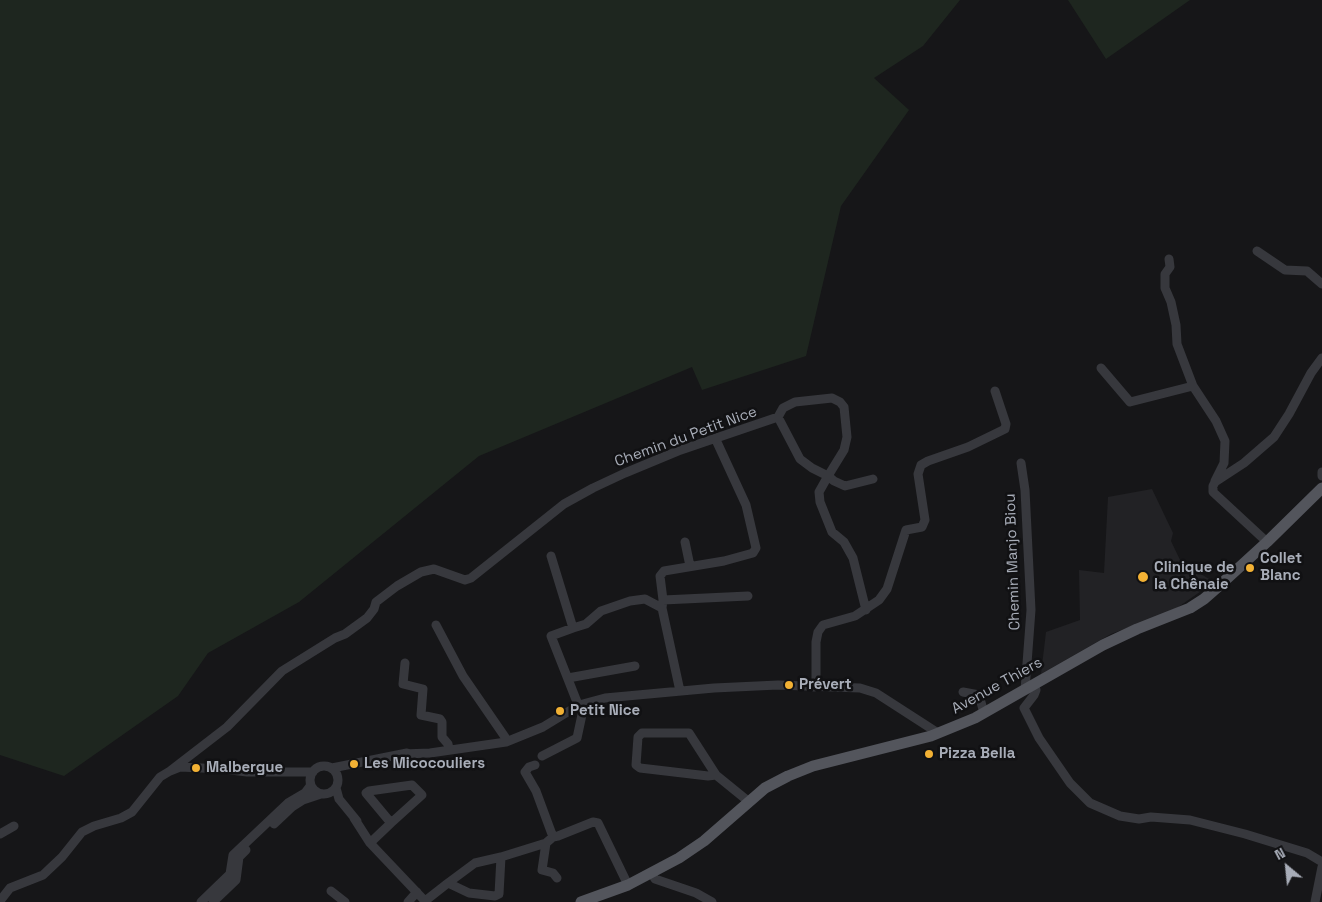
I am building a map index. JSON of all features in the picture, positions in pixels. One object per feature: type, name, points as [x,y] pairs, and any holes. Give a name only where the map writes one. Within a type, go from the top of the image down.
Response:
[{"type":"main road","name":"Avenue Thiers","points":[[581,902],[652,874],[704,841],[765,788],[788,776],[813,766],[938,733],[984,713],[1103,645],[1190,608],[1209,595],[1322,488]]},
{"type":"street","points":[[1256,251],[1285,270],[1307,271],[1322,284]]},
{"type":"street","points":[[1169,259],[1170,267],[1165,274],[1165,288],[1171,302],[1176,325],[1177,344],[1193,386],[1216,421],[1225,441],[1224,463],[1215,482],[1213,492],[1267,542]]},
{"type":"street","points":[[1215,482],[1244,463],[1274,437],[1322,358]]},
{"type":"street","points":[[1101,368],[1130,402],[1193,386]]},
{"type":"street","points":[[814,687],[816,685],[816,642],[818,632],[823,625],[855,616],[879,600],[887,589],[906,530],[922,527],[925,520],[918,474],[921,465],[968,447],[1004,429],[1006,424],[995,391]]},
{"type":"street","points":[[866,610],[853,558],[844,542],[832,532],[818,492],[828,476],[844,450],[847,437],[844,407],[840,402],[832,398],[795,402],[783,408],[778,418],[800,459],[812,468],[828,476],[834,481],[845,486],[873,479]]},
{"type":"street","name":"Chemin du Petit Nice","points":[[170,771],[227,727],[282,671],[334,638],[345,634],[367,618],[374,609],[376,602],[397,586],[421,572],[434,569],[466,580],[471,578],[564,504],[625,473],[700,443],[716,440],[778,418]]},
{"type":"street","points":[[680,690],[663,604],[660,576],[664,571],[724,561],[753,553],[756,548],[746,505],[716,440]]},
{"type":"street","name":"Chemin Manjo Biou","points":[[1020,463],[1025,490],[1031,610],[1030,687],[1036,690],[1024,708],[1039,738],[1070,783],[1090,803],[1120,816],[1139,819],[1151,816],[1200,822],[1307,853],[1322,862]]},
{"type":"street","points":[[685,542],[690,566]]},
{"type":"street","points":[[551,556],[573,628]]},
{"type":"street","points":[[542,756],[577,738],[583,710],[578,703],[551,636],[586,624],[601,611],[630,601],[644,599],[663,604],[748,596]]},
{"type":"street","points":[[436,625],[464,676],[506,740]]},
{"type":"street","points":[[405,663],[403,684],[423,689],[421,715],[442,722],[442,737],[449,746]]},
{"type":"street","points":[[568,678],[635,666]]},
{"type":"street","points":[[335,771],[350,764],[403,754],[430,753],[449,746],[506,740],[543,727],[578,703],[605,698],[680,690],[778,685],[860,688],[876,693],[938,733]]},
{"type":"street","points":[[963,692],[979,694],[984,713]]},
{"type":"street","points":[[914,718],[919,726],[922,738]]},
{"type":"street","points":[[716,775],[708,776],[640,768],[636,765],[638,737],[642,733],[689,733],[716,775],[748,802]]},
{"type":"street","points":[[535,765],[529,767],[525,772],[536,791],[549,840],[542,870],[553,873],[557,878]]},
{"type":"street","points":[[201,902],[230,874],[233,855],[288,803],[305,793],[311,779],[320,766],[335,771],[339,780],[336,788],[339,799],[372,841],[393,862],[425,902],[475,862],[501,857],[593,822],[598,823],[628,885]]},
{"type":"street","points":[[0,901],[10,888],[42,875],[62,857],[82,832],[132,812],[160,777],[180,767],[247,772],[301,773],[311,779],[317,792],[339,799]]},
{"type":"street","points":[[372,841],[422,795],[412,785],[366,793],[391,823]]},
{"type":"street","points":[[213,902],[236,880],[239,857],[292,807],[303,800],[324,794],[336,788]]},
{"type":"street","points":[[0,834],[14,826]]},
{"type":"street","points":[[448,882],[460,890],[469,893],[495,896],[499,894],[501,857]]},
{"type":"street","points":[[1315,902],[1322,867]]},
{"type":"street","points":[[652,874],[655,879],[696,893],[712,902]]},
{"type":"street","points":[[330,891],[345,902]]},
{"type":"street","points":[[408,902],[418,892]]},
{"type":"shaded area","points":[[0,0],[960,0],[923,46],[874,78],[909,110],[841,206],[806,356],[702,390],[692,367],[479,456],[299,602],[208,653],[178,696],[64,776],[0,755]]},
{"type":"shaded area","points":[[1068,0],[1190,0],[1106,59]]},
{"type":"shaded area","name":"Clinique de la Chênaie","points":[[1152,489],[1173,533],[1171,541],[1181,562],[1214,582],[1174,610],[1111,634],[1041,674],[1046,632],[1080,620],[1079,570],[1104,573],[1108,497]]},
{"type":"place","name":"Collet Blanc","points":[[1250,568]]},
{"type":"place","name":"Clinique de la Chênaie","points":[[1143,577]]},
{"type":"place","name":"Prévert","points":[[789,685]]},
{"type":"place","name":"Petit Nice","points":[[560,711]]},
{"type":"place","name":"Pizza Bella","points":[[929,754]]},
{"type":"place","name":"Les Micocouliers","points":[[354,764]]},
{"type":"place","name":"Malbergue","points":[[196,768]]}]
